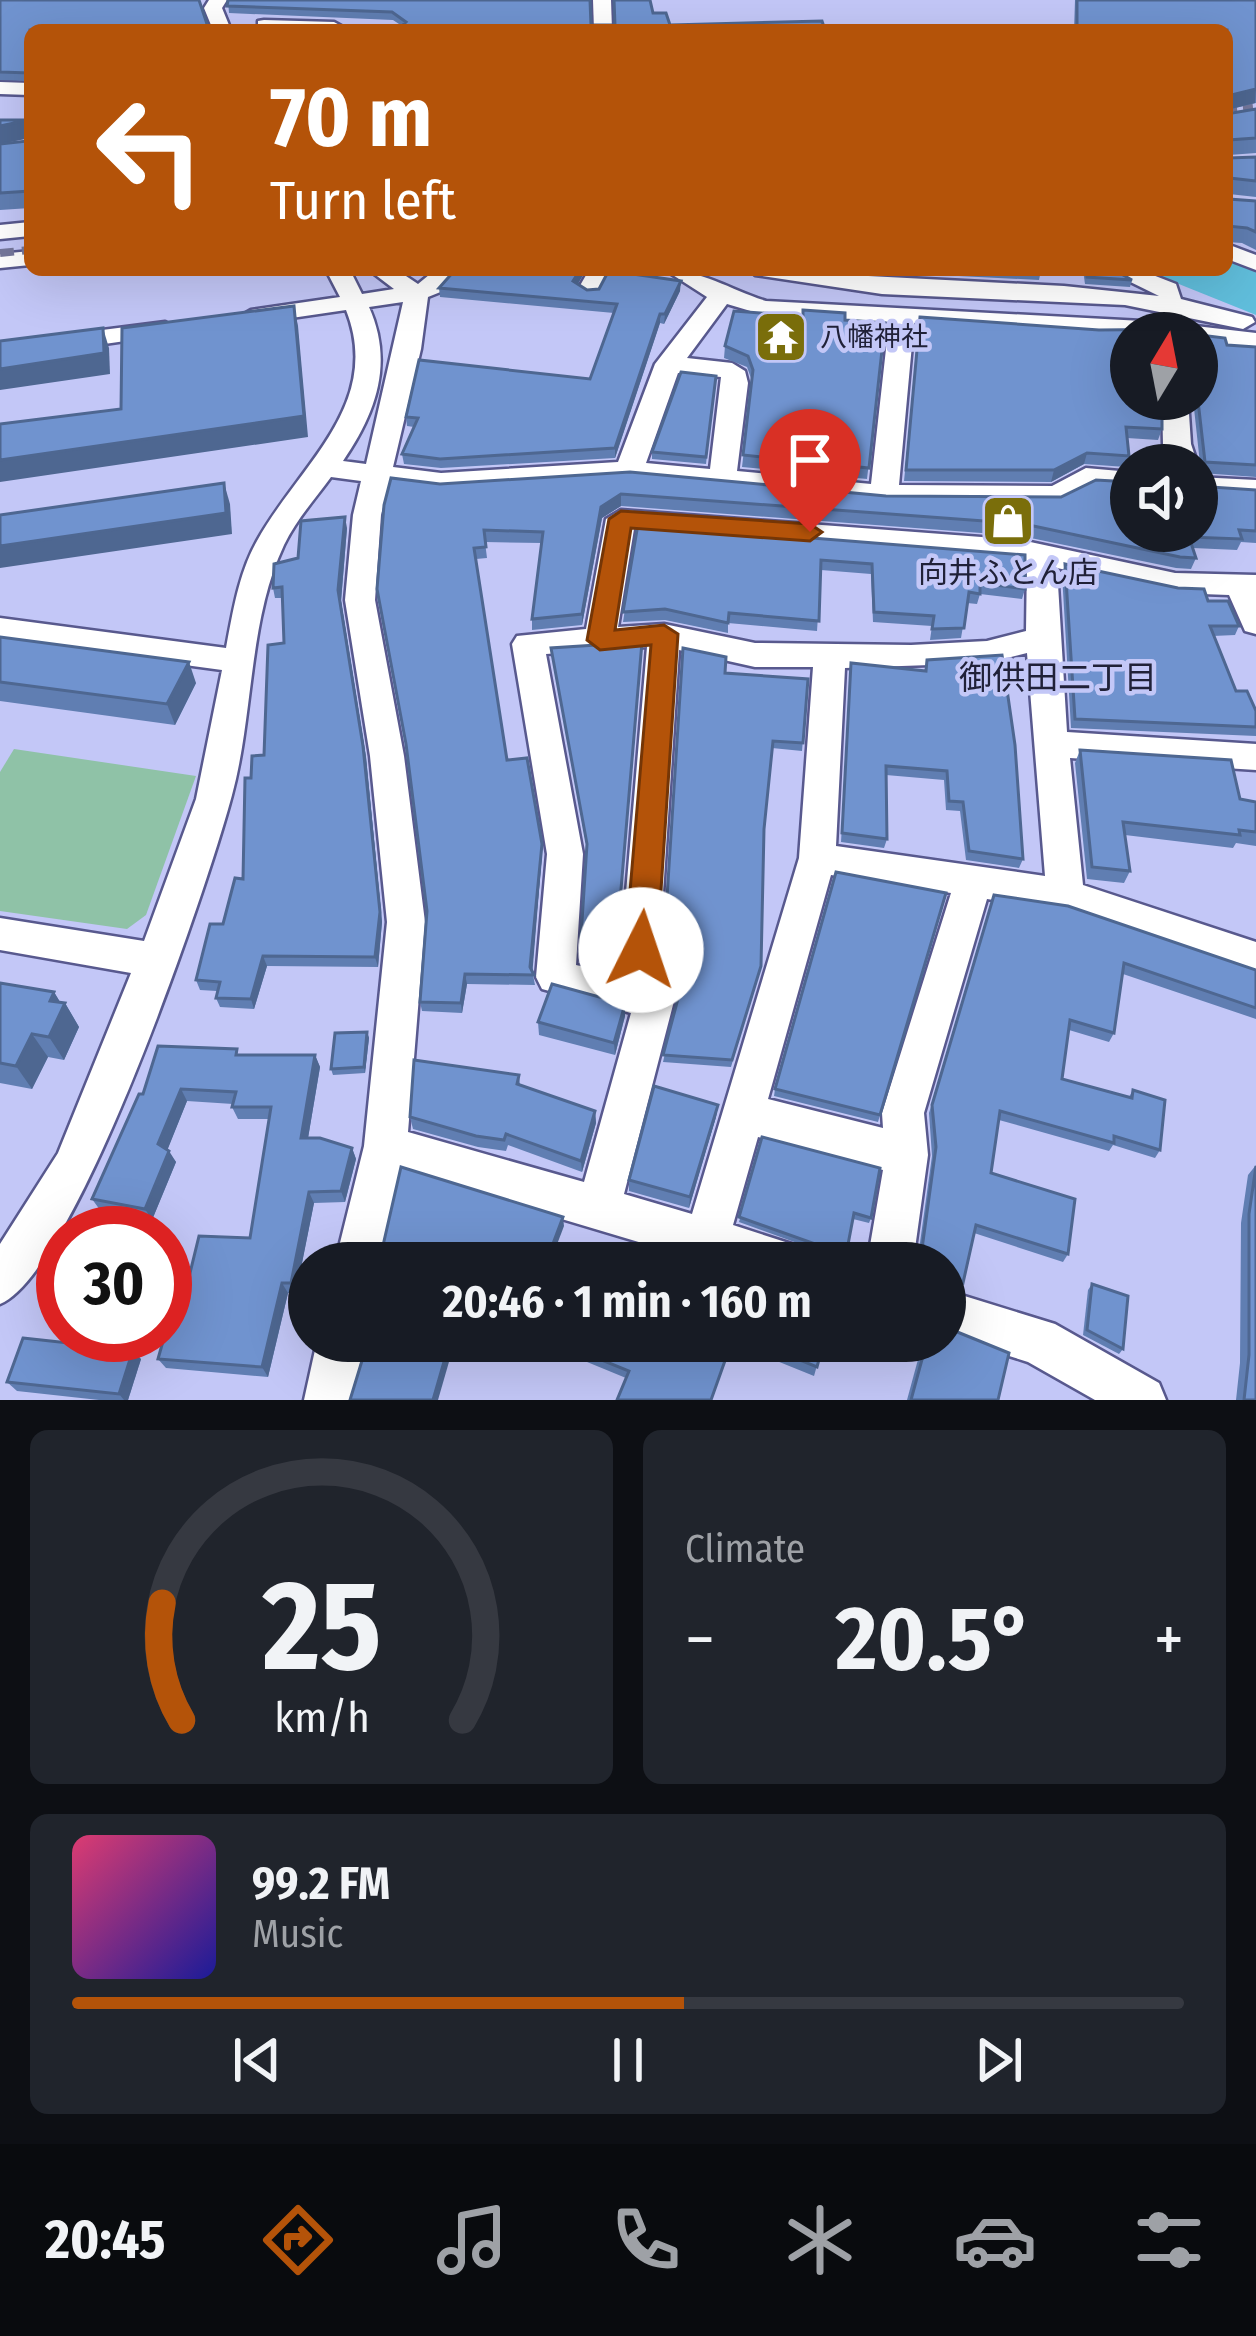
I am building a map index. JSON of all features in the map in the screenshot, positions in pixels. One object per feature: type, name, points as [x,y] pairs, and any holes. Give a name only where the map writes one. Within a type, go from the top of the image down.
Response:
[{"type":"street","points":[[258,19],[300,24]]},
{"type":"street","points":[[390,276],[416,293]]},
{"type":"street","points":[[231,320],[344,278],[416,293],[435,286],[442,276]]},
{"type":"street","points":[[687,276],[722,295],[764,308],[1110,326]]},
{"type":"street","points":[[788,276],[1079,282],[1256,326]]},
{"type":"street","points":[[1134,276],[1168,289],[1174,303]]},
{"type":"street","points":[[0,1281],[66,1190],[101,1111],[209,815],[260,566],[284,520],[328,468],[358,410],[370,356],[344,278]]},
{"type":"street","points":[[1079,282],[1079,304],[1110,323]]},
{"type":"street","points":[[363,1242],[385,1146],[406,922],[386,756],[360,600],[367,515],[408,350],[416,293]]},
{"type":"street","points":[[630,470],[640,426],[668,364],[690,328],[722,295]]},
{"type":"street","points":[[884,494],[902,316]]},
{"type":"street","points":[[0,351],[185,326]]},
{"type":"street","points":[[1218,337],[1256,341]]},
{"type":"street","points":[[668,364],[732,371],[735,383],[722,481]]},
{"type":"street","points":[[328,468],[441,482],[630,470],[884,494],[1058,495],[1086,477],[1110,479]]},
{"type":"street","points":[[1218,487],[1256,489]]},
{"type":"street","points":[[600,640],[621,519],[952,543],[1042,554],[1175,583],[1249,586],[1256,623]]},
{"type":"street","points":[[1042,554],[1049,744],[1065,896]]},
{"type":"street","points":[[0,629],[240,662]]},
{"type":"street","points":[[599,1206],[654,1000],[556,977],[566,854],[528,644],[664,634],[755,655],[830,657],[986,652],[1042,638]]},
{"type":"street","points":[[637,994],[664,634]]},
{"type":"street","points":[[707,1239],[747,1114],[817,858],[830,657]]},
{"type":"street","points":[[1049,744],[1256,757]]},
{"type":"street","points":[[817,858],[1065,896],[1256,959]]},
{"type":"street","points":[[893,1242],[907,1155],[903,1113],[972,885]]},
{"type":"street","points":[[0,934],[156,960]]},
{"type":"street","points":[[747,1114],[907,1155]]},
{"type":"street","points":[[385,1146],[717,1242]]},
{"type":"street","points":[[966,1319],[1038,1341],[1142,1400]]},
{"type":"street","points":[[328,1400],[336,1362]]},
{"type":"green space","points":[[14,749],[196,776],[146,915],[127,929],[0,911],[0,772]]},
{"type":"water","points":[[1233,256],[1256,266],[1256,315],[1159,276],[1233,276]]},
{"type":"building","points":[[0,0],[199,0],[207,24],[24,24],[24,73],[0,72]]},
{"type":"building","points":[[228,0],[590,0],[591,24],[404,24],[392,12],[227,6]]},
{"type":"building","points":[[614,0],[650,0],[653,13],[666,13],[670,24],[615,24]]},
{"type":"building","points":[[1077,0],[1256,0],[1256,89],[1233,95],[1233,24],[1077,24]]},
{"type":"building","points":[[822,21],[823,24],[708,24]]},
{"type":"building","points":[[1256,109],[1256,138],[1233,140],[1233,113]]},
{"type":"building","points":[[24,141],[24,191],[0,193],[0,144]]},
{"type":"building","points":[[1256,157],[1256,181],[1233,178],[1233,158]]},
{"type":"building","points":[[1233,199],[1256,201],[1256,232],[1233,227]]},
{"type":"building","points":[[450,276],[576,276],[573,281],[587,290],[599,289],[606,276],[681,281],[665,314],[660,314],[615,448],[440,459],[402,454],[418,418],[406,417],[419,360],[590,379],[617,304],[439,288]]},
{"type":"building","points":[[1125,276],[1132,280],[1087,277]]},
{"type":"building","points":[[294,306],[304,416],[0,460],[0,424],[121,409],[122,328]]},
{"type":"building","points":[[803,310],[845,313],[845,320],[885,323],[869,468],[743,455],[753,370],[748,356],[725,346],[734,311],[803,316]]},
{"type":"building","points":[[920,317],[1110,330],[1110,420],[1162,420],[1162,429],[1126,427],[1128,444],[1110,444],[1110,455],[1087,453],[1054,470],[906,470]]},
{"type":"building","points":[[103,328],[104,353],[0,369],[0,341]]},
{"type":"building","points":[[1218,337],[1225,338],[1227,345],[1256,347],[1256,465],[1218,463],[1218,444],[1203,444],[1200,420],[1218,420]]},
{"type":"building","points":[[681,372],[716,376],[706,457],[652,452]]},
{"type":"building","points":[[630,472],[886,496],[1061,497],[1096,480],[1110,481],[1110,542],[1024,524],[621,494],[601,507],[582,614],[532,619],[543,532],[484,530],[486,547],[474,548],[507,760],[527,758],[542,844],[530,967],[534,975],[465,974],[461,1003],[420,1002],[427,911],[406,744],[377,589],[391,478],[440,484]]},
{"type":"building","points":[[224,483],[226,513],[0,546],[0,515]]},
{"type":"building","points":[[1218,487],[1256,490],[1256,531],[1239,530],[1242,539],[1218,538]]},
{"type":"building","points":[[345,517],[338,590],[363,746],[380,912],[375,957],[263,956],[251,999],[216,998],[220,982],[196,980],[210,924],[223,924],[235,878],[243,879],[245,778],[251,778],[252,756],[264,755],[268,645],[284,643],[282,587],[273,588],[274,564],[298,558],[301,521]]},
{"type":"building","points":[[638,524],[1025,555],[1025,589],[980,583],[980,594],[969,592],[964,628],[932,629],[934,616],[874,612],[872,564],[821,560],[819,621],[729,613],[728,623],[665,609],[623,612]]},
{"type":"building","points":[[1156,552],[1194,552],[1196,558]]},
{"type":"building","points":[[1065,564],[1178,588],[1204,589],[1208,601],[1228,601],[1239,626],[1210,626],[1236,691],[1247,691],[1256,711],[1256,727],[1075,719]]},
{"type":"building","points":[[0,637],[189,662],[167,704],[0,682]]},
{"type":"building","points":[[642,642],[615,960],[580,952],[587,844],[551,648]]},
{"type":"building","points":[[683,648],[726,657],[725,673],[808,679],[803,743],[773,741],[764,829],[761,966],[732,1060],[663,1055],[679,995],[672,980],[662,975]]},
{"type":"building","points":[[1002,655],[1015,745],[1023,859],[969,851],[963,802],[949,801],[947,771],[886,766],[887,839],[842,833],[851,663],[926,671],[927,660]]},
{"type":"building","points":[[1080,750],[1231,760],[1240,799],[1256,802],[1256,832],[1239,830],[1240,835],[1123,822],[1130,871],[1092,867]]},
{"type":"building","points":[[836,872],[946,893],[880,1115],[775,1089]]},
{"type":"building","points":[[994,895],[1068,906],[1256,970],[1256,1008],[1124,963],[1114,1033],[1070,1020],[1062,1079],[1132,1098],[1133,1090],[1165,1100],[1160,1150],[1114,1136],[1114,1143],[1000,1111],[991,1173],[1075,1199],[1068,1254],[976,1225],[966,1270],[966,1242],[923,1242],[936,1147],[932,1105]]},
{"type":"building","points":[[0,983],[54,992],[50,1001],[65,1003],[49,1037],[32,1034],[16,1066],[0,1063]]},
{"type":"building","points":[[552,984],[625,1004],[614,1043],[538,1022]]},
{"type":"building","points":[[367,1032],[364,1067],[331,1069],[335,1033]]},
{"type":"building","points":[[158,1046],[237,1049],[236,1055],[315,1055],[301,1138],[320,1138],[352,1148],[341,1191],[309,1192],[299,1242],[288,1242],[288,1283],[282,1283],[262,1367],[192,1362],[192,1265],[199,1236],[250,1238],[271,1107],[232,1107],[236,1092],[181,1089],[158,1144],[169,1151],[146,1206],[92,1199],[143,1094]]},
{"type":"building","points":[[414,1060],[519,1075],[517,1084],[595,1111],[581,1161],[506,1134],[504,1140],[476,1136],[410,1117]]},
{"type":"building","points":[[654,1086],[718,1105],[690,1197],[629,1180]]},
{"type":"building","points":[[762,1137],[880,1168],[871,1218],[854,1213],[848,1242],[809,1242],[739,1217]]},
{"type":"building","points":[[1256,1166],[1256,1400],[1244,1400],[1249,1355],[1249,1214]]},
{"type":"building","points":[[401,1167],[563,1217],[554,1242],[384,1242]]},
{"type":"building","points":[[1092,1284],[1128,1296],[1123,1349],[1087,1330]]},
{"type":"building","points":[[966,1336],[1009,1353],[998,1400],[911,1400],[921,1362],[966,1362]]},
{"type":"building","points":[[23,1338],[36,1339],[36,1362],[129,1362],[119,1394],[7,1382]]},
{"type":"building","points":[[362,1362],[444,1362],[433,1400],[350,1400]]},
{"type":"building","points":[[607,1362],[725,1362],[711,1400],[617,1400],[629,1371]]},
{"type":"railway","points":[[1233,108],[1256,106]]},
{"type":"railway","points":[[0,253],[24,251]]},
{"type":"place","name":"八幡神社","points":[[781,337]]},
{"type":"place","name":"向井ふとん店","points":[[1008,521]]},
{"type":"district","name":"御供田二丁目","points":[[1058,678]]},
{"type":"route","points":[[641,950],[664,634],[600,640],[621,519],[810,532]]}]
